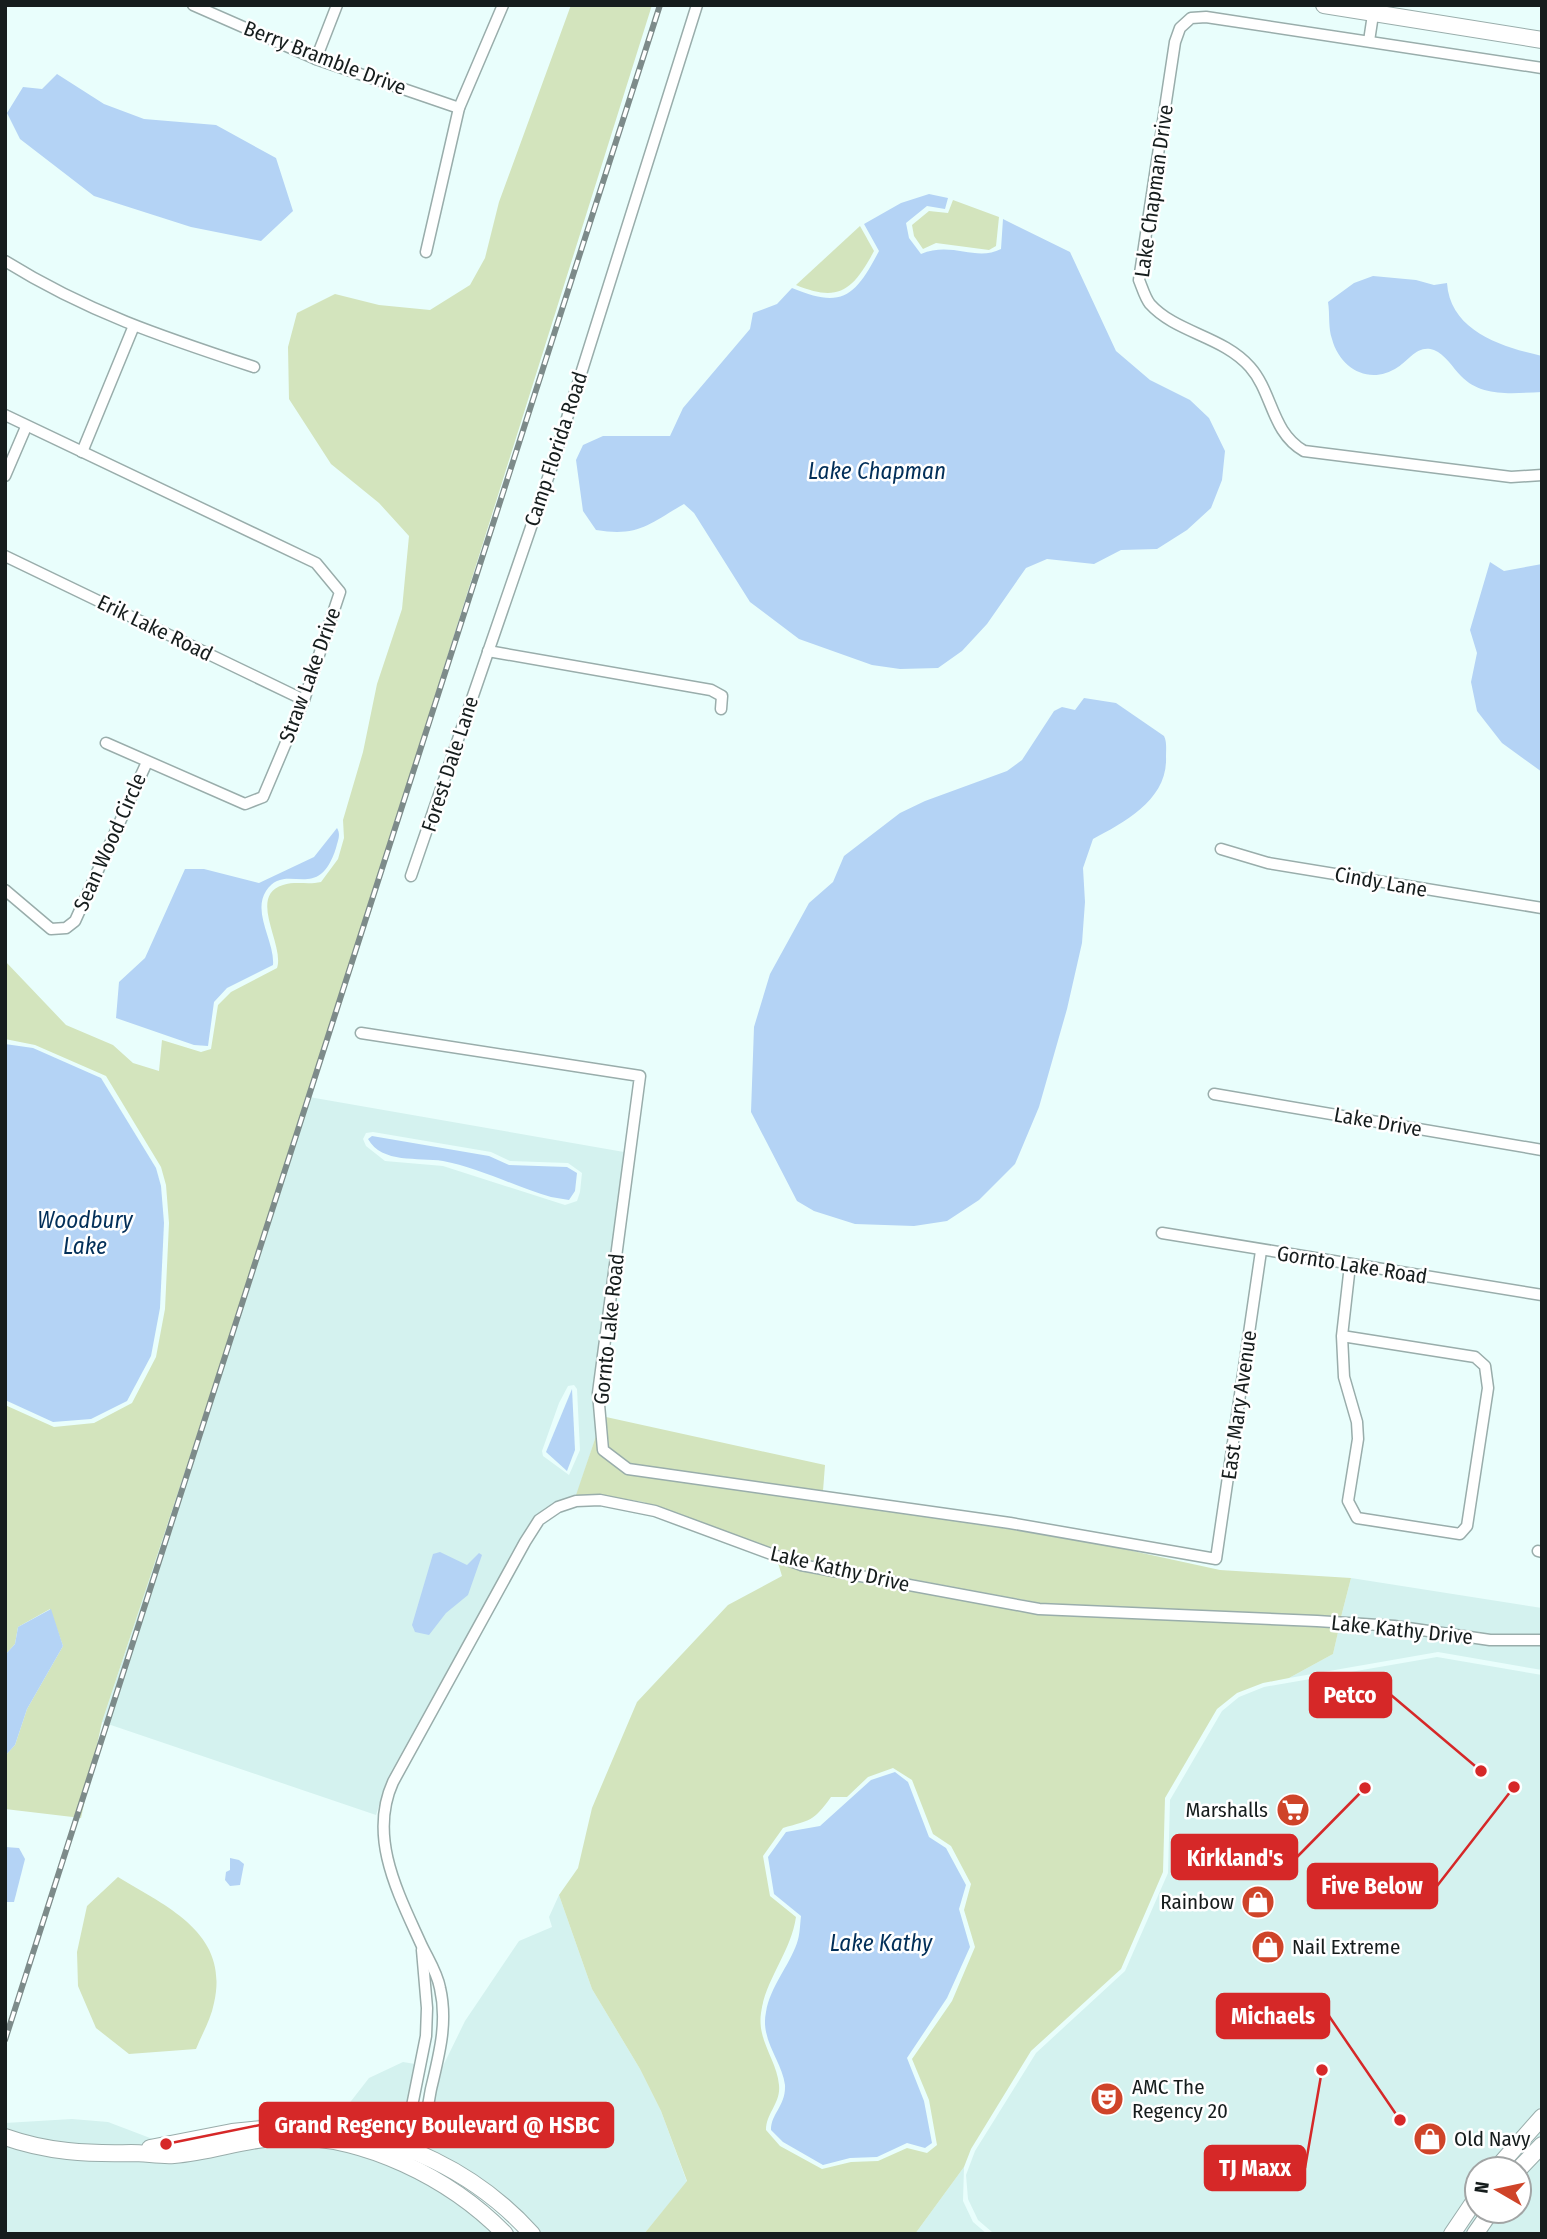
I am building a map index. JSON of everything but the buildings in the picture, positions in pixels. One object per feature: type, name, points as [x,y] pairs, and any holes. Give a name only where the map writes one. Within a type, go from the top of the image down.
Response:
[{"type":"street","name":"Berry Bramble Drive","points":[[192,5],[316,59],[459,108]]},
{"type":"street","points":[[316,59],[337,5]]},
{"type":"street","points":[[426,252],[459,108],[503,5]]},
{"type":"street","name":"Camp Florida Road","points":[[488,651],[551,469],[697,5]]},
{"type":"street","points":[[1324,5],[1374,9],[1542,40]]},
{"type":"street","points":[[1369,41],[1374,9]]},
{"type":"street","name":"Lake Chapman Drive","points":[[1542,68],[1206,17],[1191,18],[1180,29],[1139,280],[1148,302],[1162,315],[1213,339],[1250,367],[1289,442],[1304,451],[1511,477],[1542,475]]},
{"type":"street","points":[[5,261],[54,292],[133,328],[254,367]]},
{"type":"street","points":[[82,452],[133,328]]},
{"type":"street","name":"Straw Lake Drive","points":[[5,415],[316,563],[340,592],[304,701],[263,797],[245,804],[106,743]]},
{"type":"street","points":[[5,476],[26,427]]},
{"type":"street","name":"Erik Lake Road","points":[[5,556],[304,701]]},
{"type":"street","points":[[488,651],[711,690],[722,696],[721,709]]},
{"type":"street","name":"Forest Dale Lane","points":[[411,876],[488,651]]},
{"type":"street","name":"Sean Wood Circle","points":[[5,890],[51,929],[66,928],[75,921],[147,762]]},
{"type":"street","name":"Cindy Lane","points":[[1222,849],[1268,863],[1542,908]]},
{"type":"street","name":"Gornto Lake Road","points":[[361,1033],[640,1076],[598,1393],[603,1450],[628,1469],[1010,1523],[1216,1559]]},
{"type":"street","name":"Lake Drive","points":[[1214,1094],[1542,1150]]},
{"type":"street","name":"Gornto Lake Road","points":[[1162,1233],[1542,1295]]},
{"type":"street","name":"East Mary Avenue","points":[[1216,1559],[1261,1251]]},
{"type":"street","points":[[1342,1336],[1475,1357],[1485,1366],[1488,1388],[1467,1526],[1460,1534],[1357,1518],[1352,1513],[1348,1501],[1357,1423],[1344,1377],[1342,1336],[1350,1265]]},
{"type":"street","name":"Lake Kathy Drive","points":[[409,2149],[422,2133],[443,2025],[440,1987],[384,1847],[382,1819],[387,1796],[532,1529],[548,1513],[569,1502],[592,1499],[642,1507],[801,1564],[1039,1609],[1394,1626],[1490,1640],[1542,1640]]},
{"type":"street","name":"Lake Kathy Drive","points":[[403,2165],[409,2149],[426,2036],[428,2008],[422,1947]]},
{"type":"street","points":[[1508,2155],[1542,2117]]},
{"type":"street","points":[[134,2153],[232,2132],[286,2127],[343,2132],[409,2149],[480,2187],[532,2234]]},
{"type":"street","points":[[5,2137],[29,2145],[86,2154],[174,2155],[237,2142],[299,2137],[341,2143],[403,2165],[459,2196],[505,2234]]},
{"type":"shaded area","points":[[309,1097],[624,1152],[592,1392],[596,1436],[577,1494],[545,1508],[527,1527],[387,1779],[376,1815],[102,1722]],"holes":[[[366,1133],[491,1152],[510,1161],[568,1163],[582,1173],[580,1192],[577,1201],[565,1205],[443,1166],[385,1161],[366,1146],[363,1139]],[[574,1385],[577,1389],[580,1450],[569,1475],[543,1456],[542,1451],[559,1403],[568,1386]]]},
{"type":"shaded area","points":[[1351,1578],[1542,1608],[1542,1635],[1491,1634],[1341,1617]]},
{"type":"shaded area","points":[[1339,1628],[1490,1645],[1542,1645],[1542,1670],[1438,1652],[1289,1678],[1333,1654]]},
{"type":"shaded area","points":[[1437,1657],[1542,1675],[1542,2234],[992,2232],[978,2220],[968,2199],[966,2175],[975,2151],[1036,2053],[1125,1971],[1168,1873],[1170,1800],[1222,1711],[1239,1697],[1264,1687]]},
{"type":"shaded area","points":[[559,1895],[592,1989],[640,2069],[661,2111],[687,2182],[644,2234],[539,2234],[422,2149],[443,2066],[465,2021],[519,1941],[552,1927],[549,1917]]},
{"type":"shaded area","points":[[403,2062],[415,2064],[399,2140],[320,2124],[273,2122],[222,2128],[308,2108],[348,2105],[369,2078]]},
{"type":"shaded area","points":[[72,2119],[108,2122],[158,2141],[133,2147],[86,2149],[5,2131],[5,2123]]},
{"type":"shaded area","points":[[5,2143],[27,2150],[276,2143],[339,2148],[404,2172],[463,2205],[497,2234],[5,2234]]},
{"type":"shaded area","points":[[964,2167],[963,2201],[973,2222],[987,2234],[915,2234]]},
{"type":"green space","points":[[571,5],[652,5],[309,1097],[102,1722],[81,1818],[5,1809],[5,1756],[15,1745],[27,1709],[63,1646],[50,1609],[18,1627],[15,1644],[5,1655],[5,1405],[54,1427],[94,1423],[132,1403],[156,1357],[165,1309],[169,1223],[166,1185],[161,1167],[106,1076],[35,1045],[5,1039],[5,961],[66,1025],[113,1045],[133,1063],[159,1071],[162,1040],[201,1052],[211,1049],[218,1005],[231,992],[277,968],[278,958],[267,910],[268,899],[273,891],[283,885],[321,882],[338,859],[344,838],[343,820],[363,752],[377,684],[402,609],[409,536],[379,503],[331,464],[289,399],[288,347],[297,313],[335,294],[379,305],[430,310],[470,285],[485,258],[499,202]]},
{"type":"green space","points":[[953,200],[999,217],[996,246],[989,250],[936,243],[923,249],[914,236],[912,225],[929,211],[948,213]]},
{"type":"green space","points":[[860,226],[874,251],[851,284],[834,292],[823,293],[796,285]]},
{"type":"green space","points":[[606,1417],[825,1465],[823,1491],[630,1464],[609,1448]]},
{"type":"green space","points":[[596,1436],[599,1454],[627,1474],[1009,1529],[1119,1548],[1220,1570],[1351,1578],[1341,1617],[1040,1603],[803,1559],[643,1502],[600,1495],[576,1495]]},
{"type":"green space","points":[[778,1563],[824,1575],[1038,1614],[1339,1628],[1333,1654],[1289,1678],[1263,1683],[1237,1693],[1217,1709],[1165,1798],[1163,1872],[1121,1969],[1031,2051],[971,2149],[964,2167],[915,2234],[644,2234],[687,2181],[661,2111],[640,2069],[592,1989],[559,1895],[578,1868],[592,1808],[637,1702],[728,1605],[782,1576]],"holes":[[[893,1768],[912,1780],[933,1834],[951,1846],[971,1884],[964,1910],[975,1947],[952,2001],[912,2059],[929,2100],[937,2145],[927,2153],[907,2148],[878,2161],[851,2162],[822,2169],[780,2146],[766,2130],[768,2118],[778,2097],[779,2085],[764,2041],[761,2013],[767,1989],[789,1942],[796,1917],[770,1896],[763,1856],[783,1828],[810,1819],[831,1797],[847,1797],[868,1777]]]},
{"type":"green space","points":[[118,1877],[190,1925],[204,1940],[213,1958],[216,1979],[214,2003],[196,2049],[129,2054],[96,2028],[78,1986],[77,1952],[87,1906]]},
{"type":"water","points":[[57,74],[104,104],[144,119],[216,125],[276,158],[293,211],[261,241],[191,227],[94,196],[20,139],[7,113],[23,87],[42,89]]},
{"type":"water","name":"Lake Chapman","points":[[929,194],[948,198],[945,209],[927,206],[906,223],[909,238],[921,254],[943,250],[982,253],[1001,249],[1003,219],[1070,252],[1116,351],[1150,380],[1190,400],[1209,418],[1225,451],[1222,480],[1211,508],[1187,530],[1157,549],[1121,550],[1094,564],[1047,559],[1026,568],[987,624],[962,651],[938,668],[900,669],[872,665],[799,639],[750,602],[694,513],[684,504],[634,530],[596,530],[583,511],[576,460],[583,445],[603,436],[670,436],[683,408],[750,329],[753,313],[777,304],[792,288],[823,298],[845,295],[862,279],[879,251],[864,224],[901,203]]},
{"type":"water","points":[[1373,276],[1416,280],[1434,285],[1447,283],[1450,300],[1468,325],[1495,342],[1542,356],[1542,392],[1499,393],[1479,388],[1461,376],[1442,355],[1428,349],[1418,351],[1398,367],[1377,375],[1367,374],[1349,366],[1336,350],[1332,339],[1328,302],[1354,283]]},
{"type":"water","points":[[1490,562],[1504,571],[1542,564],[1542,772],[1502,743],[1477,711],[1471,682],[1477,653],[1470,630]]},
{"type":"water","points":[[1084,698],[1116,703],[1164,736],[1165,772],[1160,785],[1142,807],[1131,817],[1093,839],[1083,868],[1085,902],[1082,943],[1067,1009],[1039,1107],[1015,1164],[979,1200],[947,1221],[914,1226],[855,1224],[814,1211],[797,1201],[751,1112],[754,1027],[770,974],[809,903],[833,882],[844,856],[900,813],[1007,771],[1022,760],[1054,711],[1062,707],[1075,710]]},
{"type":"water","points":[[337,828],[339,835],[336,848],[329,865],[320,874],[311,878],[283,879],[266,891],[261,909],[273,965],[227,988],[214,1002],[208,1046],[194,1045],[116,1018],[119,982],[145,958],[185,869],[204,869],[259,883],[314,857]]},
{"type":"water","name":"Woodbury Lake","points":[[5,1044],[33,1048],[101,1078],[156,1168],[161,1186],[164,1223],[160,1308],[151,1356],[127,1401],[91,1419],[53,1422],[5,1400]]},
{"type":"water","points":[[372,1136],[489,1156],[509,1165],[567,1167],[577,1173],[575,1191],[569,1200],[551,1197],[456,1164],[391,1156],[374,1147],[368,1139]]},
{"type":"water","points":[[572,1389],[575,1450],[567,1471],[546,1452]]},
{"type":"water","points":[[440,1552],[467,1565],[479,1553],[482,1555],[468,1595],[446,1613],[429,1635],[415,1632],[412,1625],[433,1554]]},
{"type":"water","points":[[51,1609],[63,1646],[27,1709],[15,1745],[5,1756],[5,1655],[15,1644],[18,1627]]},
{"type":"water","name":"Lake Kathy","points":[[895,1772],[908,1782],[929,1837],[946,1848],[966,1885],[959,1909],[970,1947],[947,1998],[907,2058],[924,2101],[932,2143],[925,2148],[907,2143],[877,2157],[850,2158],[823,2165],[783,2142],[771,2130],[785,2085],[766,2032],[766,2012],[771,1994],[797,1943],[801,1916],[774,1894],[768,1857],[786,1832],[820,1826],[871,1780]]},
{"type":"water","points":[[5,1847],[19,1848],[25,1859],[14,1902],[5,1902]]},
{"type":"water","points":[[230,1858],[244,1864],[240,1885],[230,1886],[225,1880],[226,1872],[230,1870]]},
{"type":"railway","points":[[5,2040],[660,5]]},
{"type":"place","name":"Petco","points":[[1481,1771]]},
{"type":"place","name":"Five Below","points":[[1514,1787]]},
{"type":"place","name":"Kirkland's","points":[[1365,1788]]},
{"type":"place","name":"Marshalls","points":[[1293,1810]]},
{"type":"place","name":"Rainbow","points":[[1258,1902]]},
{"type":"place","name":"Nail Extreme","points":[[1268,1947]]},
{"type":"place","name":"TJ Maxx","points":[[1322,2070]]},
{"type":"place","name":"AMC The Regency 20","points":[[1107,2099]]},
{"type":"place","name":"Michaels","points":[[1400,2120]]},
{"type":"place","name":"Old Navy","points":[[1430,2139]]},
{"type":"place","name":"Grand Regency Boulevard @ HSBC","points":[[166,2144]]}]
